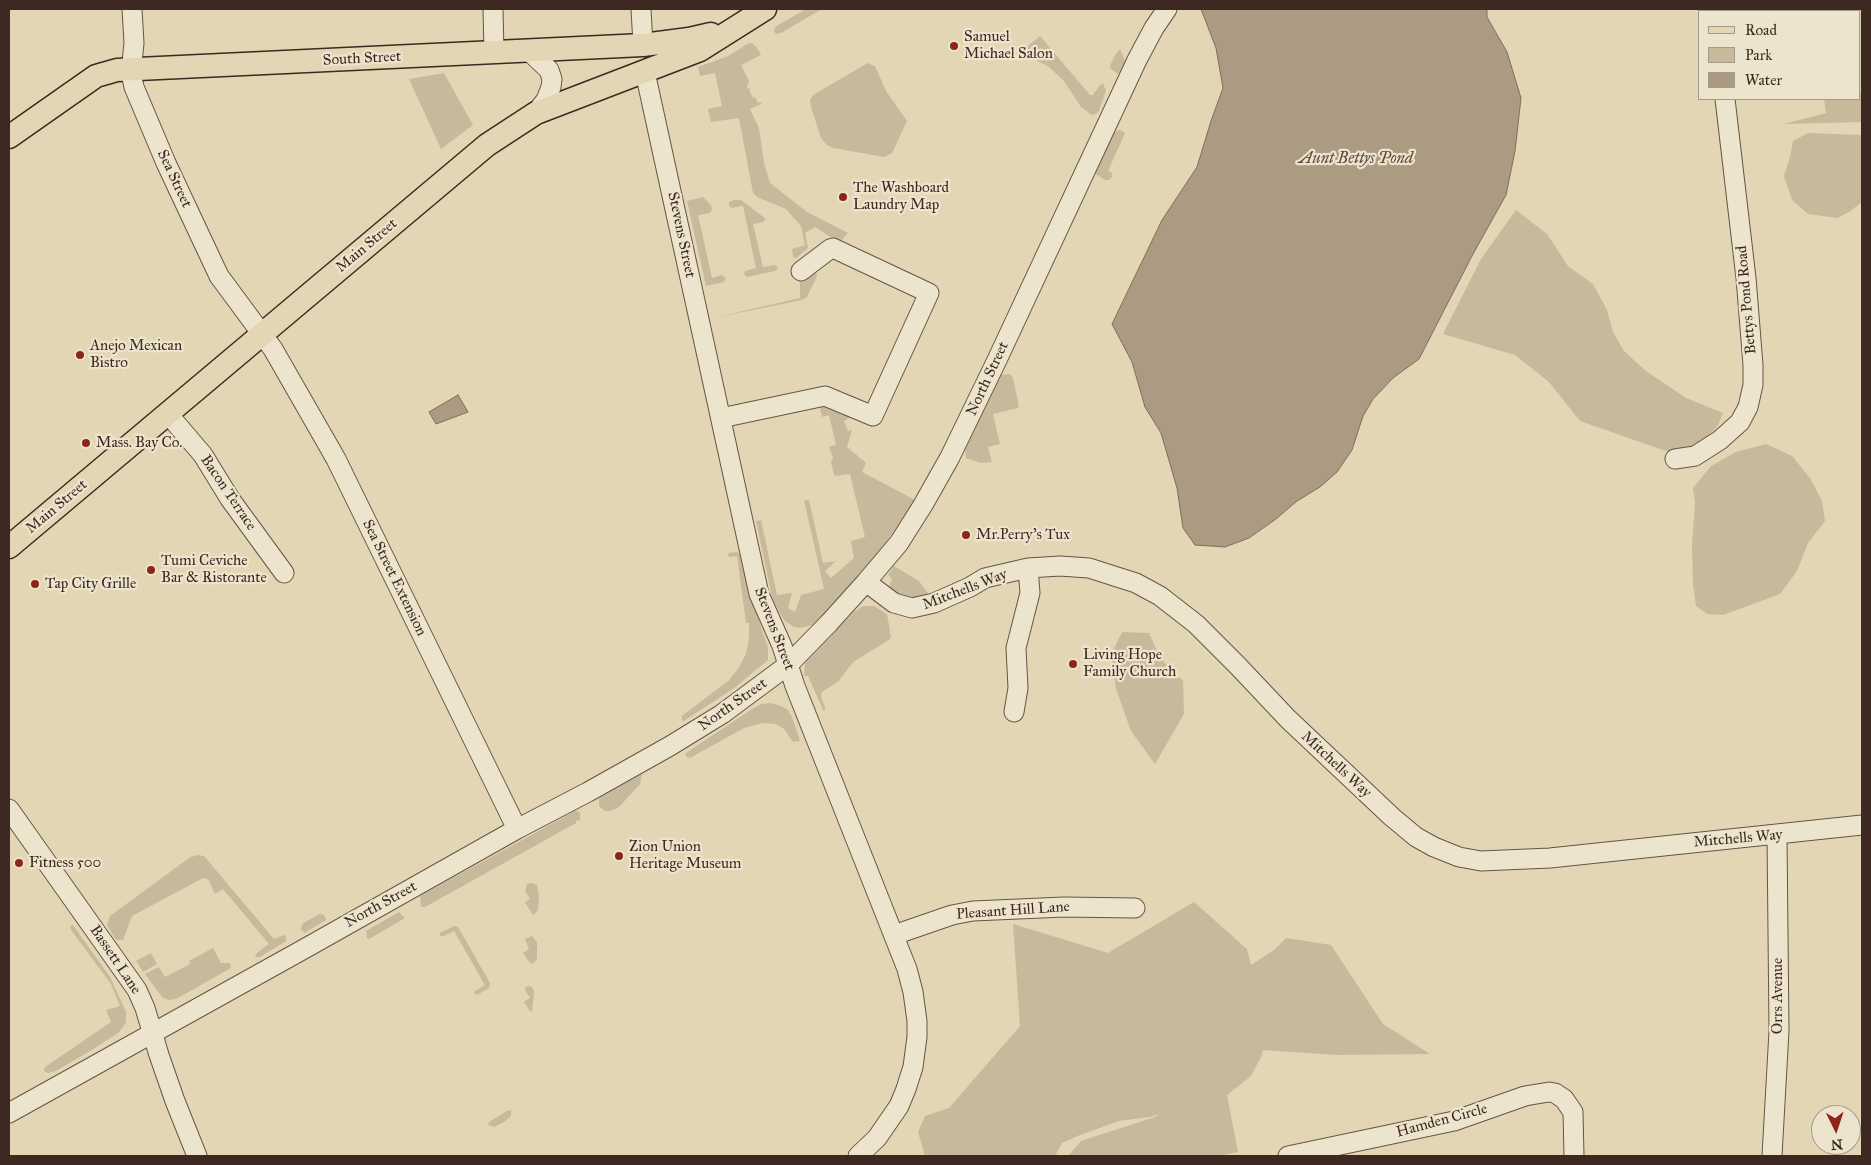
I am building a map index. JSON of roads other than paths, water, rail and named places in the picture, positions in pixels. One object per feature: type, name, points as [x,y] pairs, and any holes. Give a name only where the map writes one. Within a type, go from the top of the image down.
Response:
[{"type":"main road","name":"Main Street","points":[[9,547],[488,145],[536,113],[700,50],[762,10]]},
{"type":"main road","name":"South Street","points":[[9,137],[96,76],[106,72],[642,45],[689,39],[734,28]]},
{"type":"street","name":"Sea Street","points":[[132,9],[134,43],[131,70],[132,82],[219,276],[262,334]]},
{"type":"street","points":[[492,9],[494,52]]},
{"type":"street","points":[[641,9],[642,45]]},
{"type":"street","name":"North Street","points":[[9,1113],[517,829],[678,742],[735,705],[788,664],[866,582],[899,543],[909,528],[950,457],[1137,60],[1154,28],[1168,9]]},
{"type":"street","points":[[528,50],[549,70],[552,79],[546,100],[536,113]]},
{"type":"street","name":"Stevens Street","points":[[645,72],[756,585],[762,605],[782,646],[795,686],[911,980],[916,1007],[917,1037],[913,1068],[899,1106],[877,1138],[858,1156]]},
{"type":"street","name":"Bettys Pond Road","points":[[1675,459],[1695,456],[1720,440],[1740,422],[1748,407],[1753,385],[1746,278],[1725,100]]},
{"type":"street","points":[[721,418],[825,396],[874,416],[929,293],[837,250],[830,249],[801,271]]},
{"type":"street","name":"Sea Street Extension","points":[[262,334],[275,352],[336,459],[517,829]]},
{"type":"street","name":"Bacon Terrace","points":[[168,414],[203,455],[230,499],[284,573]]},
{"type":"street","name":"Mitchells Way","points":[[866,582],[899,606],[918,608],[970,588],[985,578],[1028,568],[1060,566],[1089,568],[1136,583],[1160,596],[1216,642],[1288,719],[1392,817],[1416,837],[1459,857],[1481,861],[1550,858],[1862,825]]},
{"type":"street","points":[[1014,712],[1018,688],[1016,648],[1030,593],[1028,568]]},
{"type":"street","name":"Bassett Lane","points":[[9,809],[137,990],[172,1092],[197,1156]]},
{"type":"street","name":"Orrs Avenue","points":[[1772,1156],[1778,1031],[1779,932],[1777,835]]},
{"type":"street","name":"Pleasant Hill Lane","points":[[894,936],[952,915],[973,911],[1064,907],[1135,908]]},
{"type":"street","name":"Hamden Circle","points":[[1288,1156],[1454,1122],[1525,1096],[1549,1092],[1556,1093],[1564,1099],[1573,1112],[1574,1156]]},
{"type":"water","name":"Aunt Bettys Pond","points":[[1201,9],[1487,9],[1487,17],[1507,52],[1521,98],[1515,151],[1506,195],[1473,254],[1419,359],[1393,378],[1373,399],[1363,416],[1352,450],[1337,472],[1320,487],[1297,501],[1249,538],[1225,547],[1195,545],[1183,528],[1177,488],[1161,433],[1145,407],[1132,362],[1112,324],[1162,220],[1197,167],[1223,88],[1216,48]]},
{"type":"water","points":[[458,395],[468,412],[436,424],[429,412]]},
{"type":"place","name":"Samuel Michael Salon","points":[[954,46]]},
{"type":"place","name":"The Washboard Laundry Map","points":[[843,197]]},
{"type":"place","name":"Anejo Mexican Bistro","points":[[80,355]]},
{"type":"place","name":"Mass. Bay Co.","points":[[86,443]]},
{"type":"place","name":"Mr.Perry's Tux","points":[[966,535]]},
{"type":"place","name":"Tumi Ceviche Bar & Ristorante","points":[[151,570]]},
{"type":"place","name":"Tap City Grille","points":[[35,584]]},
{"type":"place","name":"Living Hope Family Church","points":[[1073,664]]},
{"type":"place","name":"Zion Union Heritage Museum","points":[[619,856]]},
{"type":"place","name":"Fitness 500","points":[[19,863]]}]
